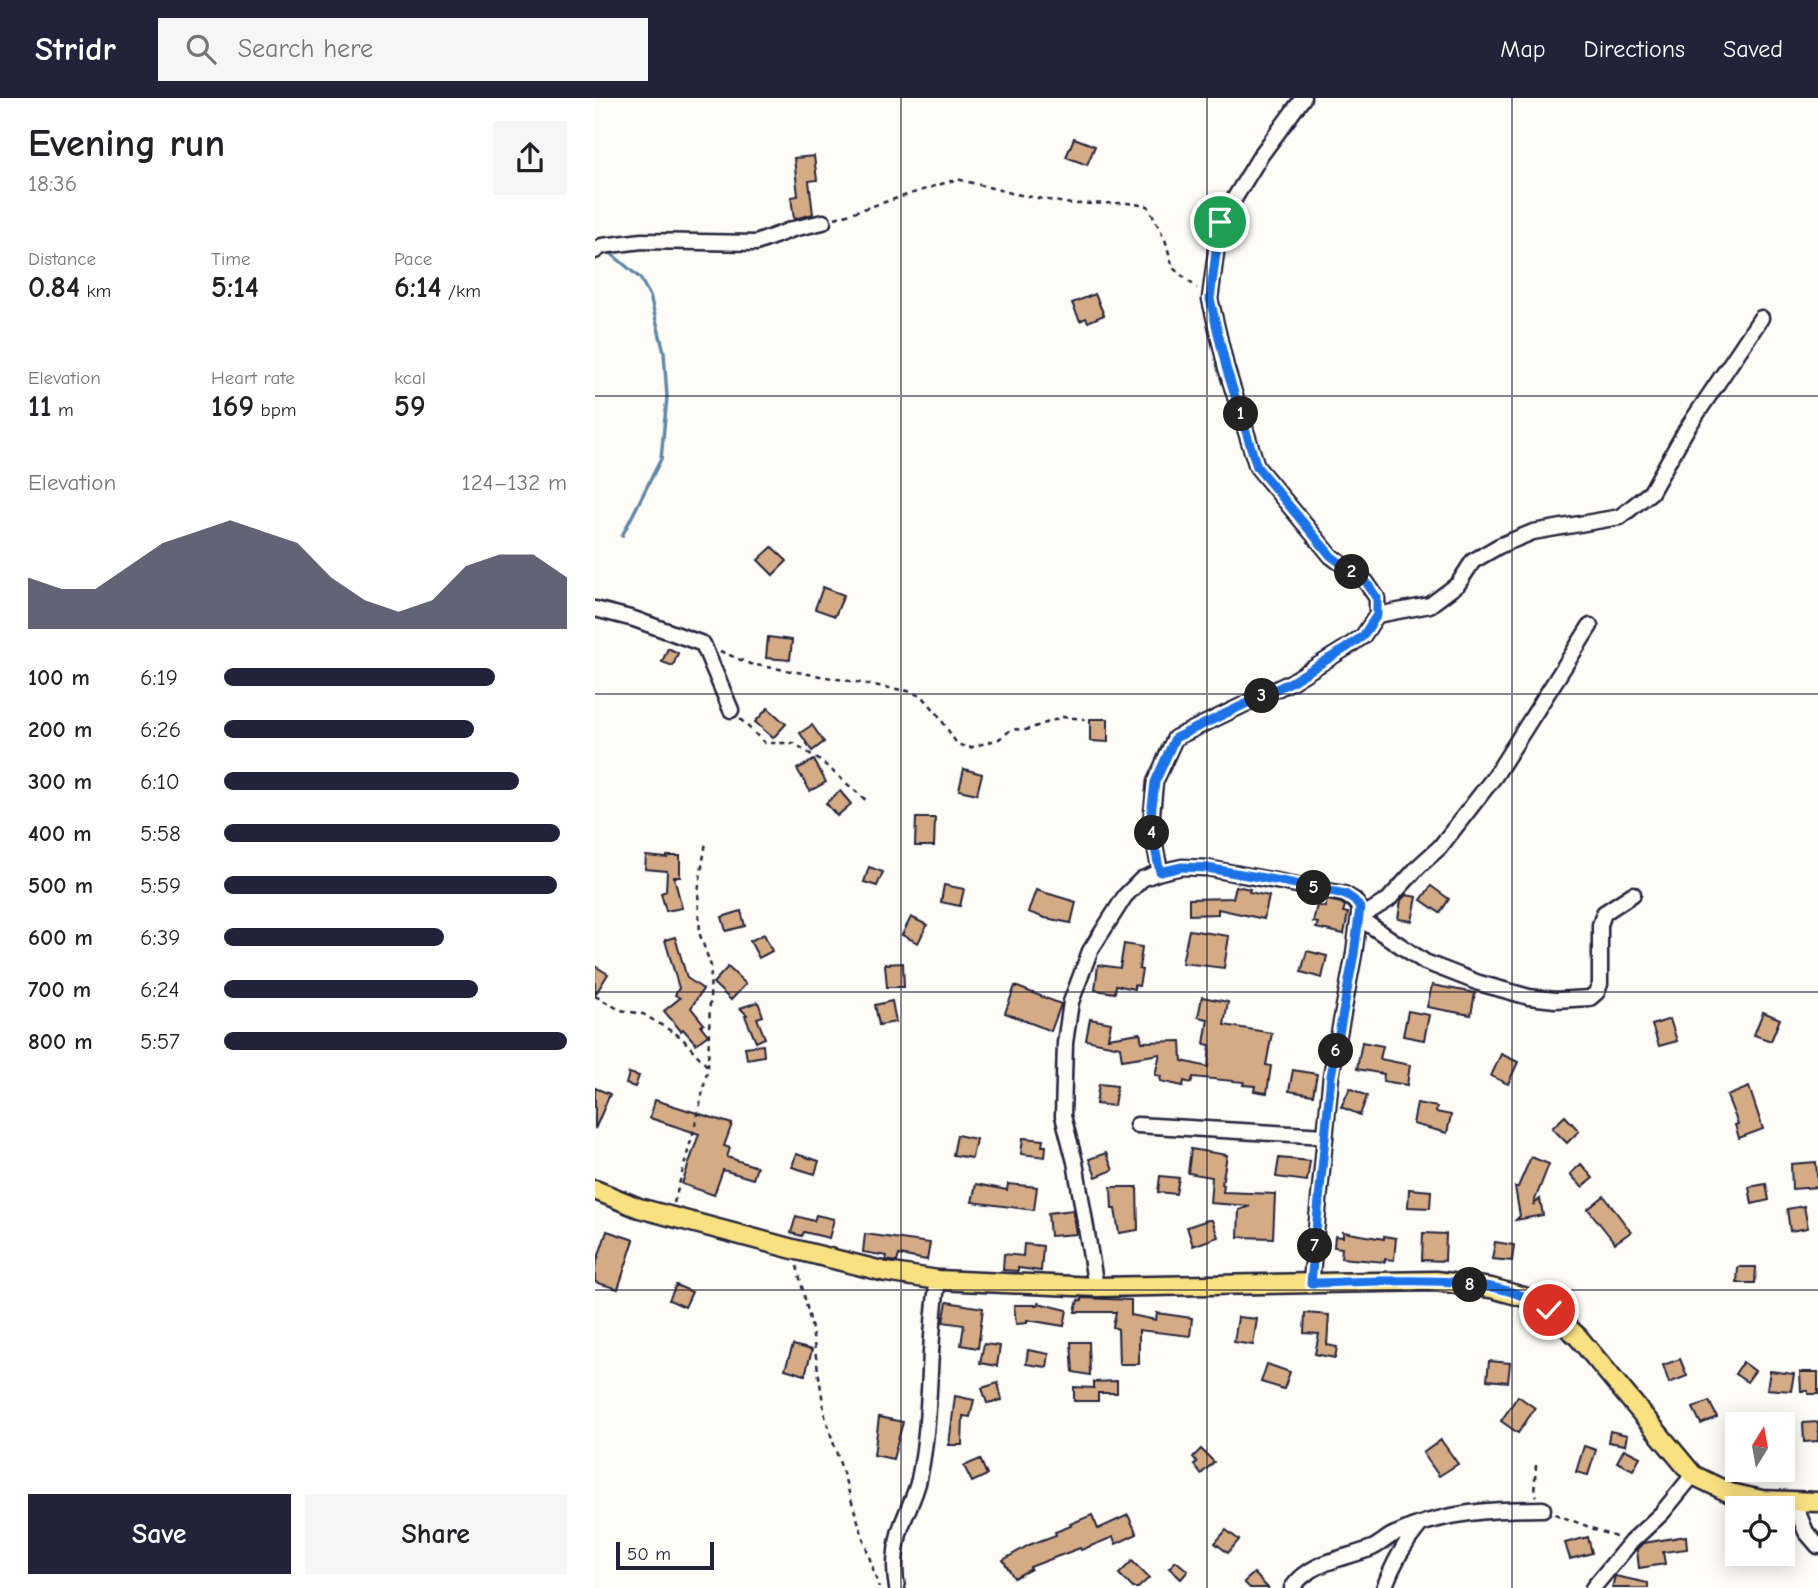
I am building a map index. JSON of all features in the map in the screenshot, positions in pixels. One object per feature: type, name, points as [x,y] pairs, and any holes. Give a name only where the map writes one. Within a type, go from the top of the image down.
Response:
[{"type":"main road","points":[[595,1190],[627,1204],[793,1250],[886,1272],[938,1280],[1095,1287],[1436,1281],[1490,1288],[1524,1297],[1549,1310],[1578,1337],[1693,1475],[1730,1493],[1744,1496]]},
{"type":"main road","points":[[1795,1503],[1818,1502]]},
{"type":"street","points":[[1160,872],[1150,824],[1155,782],[1175,738],[1291,682],[1363,636],[1377,615],[1377,598],[1366,582],[1331,556],[1257,467],[1226,367],[1210,299],[1220,222],[1261,155],[1303,98]]},
{"type":"street","points":[[595,251],[602,246],[642,241],[756,243],[793,229],[823,222]]},
{"type":"street","points":[[1377,615],[1430,605],[1458,584],[1473,561],[1499,546],[1533,532],[1621,517],[1651,492],[1686,430],[1761,318]]},
{"type":"street","points":[[595,609],[622,615],[703,644],[731,710]]},
{"type":"street","points":[[1359,918],[1388,900],[1440,847],[1495,776],[1590,626]]},
{"type":"street","points":[[1095,1287],[1075,1161],[1063,1116],[1067,1029],[1072,1002],[1090,951],[1125,896],[1142,879],[1182,867],[1207,868],[1345,894],[1360,908],[1331,1076],[1311,1283]]},
{"type":"street","points":[[1359,918],[1426,962],[1479,983],[1529,997],[1555,1000],[1590,998],[1597,992],[1600,984],[1600,925],[1604,913],[1633,894]]},
{"type":"street","points":[[1137,1125],[1325,1136]]},
{"type":"street","points":[[897,1588],[895,1576],[899,1534],[919,1479],[938,1280]]},
{"type":"street","points":[[1593,1588],[1693,1475]]},
{"type":"street","points":[[1795,1505],[1806,1532],[1818,1546]]},
{"type":"street","points":[[1292,1588],[1312,1570],[1331,1560],[1375,1547],[1394,1534],[1419,1525],[1495,1509],[1543,1510]]},
{"type":"street","points":[[1384,1588],[1403,1546],[1419,1525]]},
{"type":"path","points":[[823,222],[957,179],[1015,194],[1071,204],[1128,203],[1148,206],[1165,239],[1173,268],[1210,299]]},
{"type":"path","points":[[703,644],[750,664],[908,691],[923,697],[957,744],[969,748],[999,739],[1012,729],[1026,730],[1063,717],[1085,719]]},
{"type":"path","points":[[731,710],[765,743],[794,743],[822,762],[868,802]]},
{"type":"path","points":[[670,1216],[708,1067],[711,966],[700,935],[698,891],[706,842]]},
{"type":"path","points":[[595,996],[620,1010],[643,1014],[681,1037],[708,1067]]},
{"type":"path","points":[[793,1250],[811,1324],[825,1416],[879,1588]]},
{"type":"path","points":[[1536,1465],[1534,1493],[1543,1510],[1631,1542]]},
{"type":"building","points":[[1074,138],[1095,146],[1087,165],[1066,157]]},
{"type":"building","points":[[814,156],[817,180],[809,181],[813,214],[794,219],[791,197],[798,196],[794,158]]},
{"type":"building","points":[[1095,294],[1104,315],[1088,322],[1086,318],[1080,321],[1072,303]]},
{"type":"building","points":[[772,547],[787,561],[773,575],[758,560]]},
{"type":"building","points":[[823,587],[844,595],[835,616],[815,609]]},
{"type":"building","points":[[768,637],[792,640],[790,660],[766,658]]},
{"type":"building","points":[[668,648],[678,653],[673,666],[662,662]]},
{"type":"building","points":[[768,708],[786,724],[773,738],[755,722]]},
{"type":"building","points":[[1090,719],[1108,719],[1108,742],[1090,741]]},
{"type":"building","points":[[812,725],[824,742],[812,751],[800,733]]},
{"type":"building","points":[[814,760],[826,782],[810,791],[797,769]]},
{"type":"building","points":[[964,769],[982,774],[977,794],[959,790]]},
{"type":"building","points":[[840,791],[851,804],[837,816],[826,803]]},
{"type":"building","points":[[916,818],[935,818],[934,846],[915,846]]},
{"type":"building","points":[[646,856],[680,856],[680,877],[674,877],[682,908],[666,911],[661,893],[666,891],[667,871],[645,869]]},
{"type":"building","points":[[869,867],[883,872],[877,886],[864,882]]},
{"type":"building","points":[[944,885],[964,889],[960,906],[941,902]]},
{"type":"building","points":[[1236,886],[1269,896],[1264,919],[1218,909],[1218,914],[1189,915],[1189,899],[1233,898]]},
{"type":"building","points":[[1431,886],[1449,899],[1440,913],[1421,900]]},
{"type":"building","points":[[1036,890],[1076,902],[1071,923],[1028,912]]},
{"type":"building","points":[[1406,895],[1417,897],[1412,921],[1398,919],[1401,900]]},
{"type":"building","points":[[1327,900],[1345,906],[1343,912],[1348,913],[1344,934],[1316,928],[1318,923],[1313,922],[1317,905],[1325,907]]},
{"type":"building","points":[[741,911],[745,926],[726,931],[722,917]]},
{"type":"building","points":[[911,917],[927,925],[918,943],[902,935]]},
{"type":"building","points":[[1189,930],[1229,936],[1224,968],[1182,963]]},
{"type":"building","points":[[764,934],[772,951],[759,958],[750,941]]},
{"type":"building","points":[[675,937],[687,978],[703,989],[691,1008],[704,1024],[701,1026],[708,1035],[696,1044],[664,1011],[680,998],[675,995],[679,988],[665,940]]},
{"type":"building","points":[[1124,944],[1142,947],[1139,986],[1134,985],[1134,989],[1116,985],[1115,993],[1095,990],[1098,965],[1120,968]]},
{"type":"building","points":[[1307,951],[1327,956],[1322,978],[1301,972]]},
{"type":"building","points":[[903,963],[904,987],[887,987],[885,964]]},
{"type":"building","points":[[595,966],[608,974],[595,995]]},
{"type":"building","points":[[728,967],[746,984],[731,1000],[713,983]]},
{"type":"building","points":[[1432,985],[1475,993],[1471,1015],[1427,1007]]},
{"type":"building","points":[[1015,986],[1061,1004],[1051,1031],[1005,1013]]},
{"type":"building","points":[[1202,997],[1228,1002],[1224,1025],[1272,1033],[1266,1065],[1271,1066],[1267,1093],[1254,1091],[1255,1086],[1243,1085],[1244,1082],[1193,1077],[1191,1083],[1184,1081],[1183,1086],[1160,1081],[1161,1076],[1155,1075],[1160,1054],[1122,1060],[1120,1047],[1086,1040],[1090,1019],[1111,1023],[1108,1038],[1140,1033],[1142,1042],[1181,1041],[1182,1061],[1208,1067],[1210,1045],[1204,1044],[1208,1019],[1198,1017]]},
{"type":"building","points":[[892,1001],[896,1022],[879,1025],[875,1005]]},
{"type":"building","points":[[758,1002],[763,1016],[757,1018],[765,1038],[756,1042],[745,1016],[747,1015],[740,1008]]},
{"type":"building","points":[[1408,1011],[1429,1015],[1424,1040],[1403,1036]]},
{"type":"building","points":[[1763,1012],[1780,1019],[1771,1041],[1754,1035]]},
{"type":"building","points":[[1670,1019],[1677,1041],[1659,1046],[1652,1025]]},
{"type":"building","points":[[1362,1042],[1383,1046],[1380,1059],[1410,1065],[1407,1085],[1383,1081],[1384,1074],[1357,1069]]},
{"type":"building","points":[[763,1045],[764,1056],[747,1059],[745,1047]]},
{"type":"building","points":[[1501,1054],[1518,1062],[1508,1084],[1491,1076]]},
{"type":"building","points":[[1293,1070],[1317,1074],[1313,1095],[1289,1091]]},
{"type":"building","points":[[629,1073],[639,1076],[635,1087],[626,1084]]},
{"type":"building","points":[[1099,1084],[1117,1086],[1114,1106],[1096,1104]]},
{"type":"building","points":[[1749,1087],[1763,1129],[1739,1138],[1735,1125],[1738,1124],[1727,1096]]},
{"type":"building","points":[[595,1088],[610,1094],[595,1129]]},
{"type":"building","points":[[1350,1088],[1367,1096],[1360,1115],[1341,1107]]},
{"type":"building","points":[[655,1100],[732,1124],[724,1146],[730,1148],[727,1157],[757,1167],[753,1179],[723,1170],[714,1195],[682,1184],[699,1134],[650,1118]]},
{"type":"building","points":[[1417,1103],[1437,1107],[1436,1112],[1451,1115],[1447,1133],[1413,1124]]},
{"type":"building","points":[[1565,1116],[1579,1131],[1567,1143],[1552,1128]]},
{"type":"building","points":[[957,1135],[976,1139],[972,1158],[953,1155]]},
{"type":"building","points":[[1023,1138],[1043,1140],[1042,1146],[1046,1146],[1045,1157],[1021,1154]]},
{"type":"building","points":[[1191,1149],[1227,1155],[1223,1192],[1275,1194],[1273,1238],[1238,1237],[1239,1210],[1250,1206],[1210,1203],[1212,1177],[1188,1173]]},
{"type":"building","points":[[1106,1153],[1113,1170],[1096,1177],[1089,1159]]},
{"type":"building","points":[[796,1154],[819,1161],[815,1174],[792,1167]]},
{"type":"building","points":[[1531,1157],[1549,1164],[1533,1205],[1540,1199],[1543,1215],[1516,1220],[1520,1216],[1515,1187],[1518,1187]]},
{"type":"building","points":[[1279,1158],[1310,1161],[1307,1181],[1276,1177]]},
{"type":"building","points":[[1816,1162],[1818,1187],[1792,1189],[1791,1164]]},
{"type":"building","points":[[1581,1164],[1593,1178],[1582,1187],[1570,1174]]},
{"type":"building","points":[[1160,1176],[1179,1178],[1176,1194],[1158,1192]]},
{"type":"building","points":[[976,1184],[1007,1190],[1008,1184],[1037,1187],[1034,1210],[972,1202]]},
{"type":"building","points":[[1766,1184],[1769,1200],[1752,1204],[1749,1187]]},
{"type":"building","points":[[1111,1187],[1137,1187],[1138,1230],[1119,1233],[1115,1209],[1112,1209]]},
{"type":"building","points":[[1409,1189],[1431,1191],[1430,1208],[1408,1207]]},
{"type":"building","points":[[1604,1196],[1631,1232],[1615,1243],[1588,1209]]},
{"type":"building","points":[[1804,1206],[1808,1228],[1790,1231],[1787,1209]]},
{"type":"building","points":[[1073,1210],[1077,1234],[1050,1236],[1048,1213]]},
{"type":"building","points":[[816,1215],[834,1219],[829,1238],[804,1232],[802,1236],[791,1233],[796,1216],[814,1221]]},
{"type":"building","points":[[1212,1220],[1218,1237],[1193,1246],[1187,1227]]},
{"type":"building","points":[[607,1231],[634,1240],[618,1289],[595,1282],[595,1267]]},
{"type":"building","points":[[1343,1232],[1384,1239],[1384,1236],[1396,1238],[1394,1260],[1385,1259],[1385,1262],[1341,1258],[1342,1248],[1334,1247],[1335,1236],[1343,1237]]},
{"type":"building","points":[[1423,1233],[1446,1234],[1445,1261],[1422,1260]]},
{"type":"building","points":[[865,1234],[930,1243],[927,1260],[899,1255],[897,1262],[886,1260],[887,1256],[863,1252]]},
{"type":"building","points":[[1495,1242],[1514,1245],[1512,1261],[1492,1259]]},
{"type":"building","points":[[1024,1244],[1043,1246],[1041,1271],[1018,1268],[1018,1271],[1003,1270],[1004,1254],[1023,1256]]},
{"type":"building","points":[[1738,1267],[1756,1267],[1755,1283],[1737,1283]]},
{"type":"building","points":[[676,1285],[692,1292],[685,1307],[669,1300]]},
{"type":"building","points":[[1082,1298],[1131,1300],[1131,1315],[1156,1320],[1157,1313],[1192,1318],[1190,1336],[1139,1330],[1139,1364],[1119,1364],[1118,1329],[1113,1327],[1116,1312],[1075,1312],[1078,1300],[1082,1301]]},
{"type":"building","points":[[947,1302],[983,1308],[978,1348],[961,1345],[964,1325],[943,1322]]},
{"type":"building","points":[[1038,1303],[1067,1310],[1064,1326],[1027,1320],[1027,1323],[1016,1324],[1014,1305]]},
{"type":"building","points":[[1305,1313],[1329,1315],[1327,1345],[1337,1347],[1335,1358],[1315,1354],[1319,1334],[1304,1333]]},
{"type":"building","points":[[1238,1317],[1257,1319],[1253,1345],[1234,1342]]},
{"type":"building","points":[[1071,1342],[1089,1342],[1090,1375],[1073,1372]]},
{"type":"building","points":[[984,1344],[1000,1346],[997,1366],[980,1363]]},
{"type":"building","points":[[793,1345],[812,1350],[805,1375],[785,1369]]},
{"type":"building","points":[[1028,1350],[1049,1354],[1047,1367],[1026,1364]]},
{"type":"building","points":[[1680,1359],[1687,1376],[1669,1383],[1663,1365]]},
{"type":"building","points":[[1489,1361],[1510,1363],[1508,1382],[1487,1380]]},
{"type":"building","points":[[1743,1362],[1755,1371],[1747,1382],[1735,1374]]},
{"type":"building","points":[[1267,1364],[1290,1372],[1284,1389],[1261,1382]]},
{"type":"building","points":[[1770,1371],[1794,1374],[1791,1391],[1767,1389]]},
{"type":"building","points":[[1800,1372],[1818,1372],[1818,1394],[1801,1391]]},
{"type":"building","points":[[1117,1381],[1117,1393],[1098,1393],[1098,1401],[1074,1401],[1074,1387],[1094,1388],[1094,1382]]},
{"type":"building","points":[[998,1383],[1002,1400],[987,1403],[982,1388]]},
{"type":"building","points":[[955,1396],[974,1400],[970,1417],[963,1416],[962,1445],[949,1445]]},
{"type":"building","points":[[1518,1396],[1535,1408],[1518,1433],[1501,1421]]},
{"type":"building","points":[[1709,1401],[1717,1417],[1701,1424],[1693,1408]]},
{"type":"building","points":[[879,1417],[903,1422],[893,1459],[874,1455]]},
{"type":"building","points":[[1818,1422],[1818,1441],[1804,1442],[1803,1423]]},
{"type":"building","points":[[1610,1431],[1627,1435],[1625,1445],[1608,1442]]},
{"type":"building","points":[[1441,1440],[1458,1464],[1439,1476],[1423,1453]]},
{"type":"building","points":[[1584,1446],[1596,1450],[1588,1475],[1576,1472]]},
{"type":"building","points":[[1201,1449],[1214,1462],[1201,1474],[1194,1465],[1197,1462],[1193,1457]]},
{"type":"building","points":[[1624,1449],[1640,1457],[1633,1470],[1617,1462]]},
{"type":"building","points":[[980,1459],[987,1475],[972,1482],[964,1466]]},
{"type":"building","points":[[1092,1515],[1098,1529],[1128,1515],[1137,1534],[1116,1544],[1113,1537],[1081,1550],[1080,1548],[1030,1567],[1031,1569],[1014,1578],[1003,1560]]},
{"type":"building","points":[[1226,1530],[1239,1540],[1228,1553],[1215,1543]]},
{"type":"building","points":[[1686,1536],[1687,1549],[1663,1552],[1665,1564],[1639,1568],[1637,1550],[1644,1543]]},
{"type":"building","points":[[1588,1537],[1592,1553],[1570,1559],[1565,1543]]},
{"type":"building","points":[[1132,1561],[1149,1578],[1138,1588],[1133,1588],[1119,1574]]},
{"type":"building","points":[[1176,1561],[1188,1571],[1181,1579],[1169,1568]]},
{"type":"building","points":[[1254,1573],[1268,1588],[1250,1588],[1244,1582]]},
{"type":"building","points":[[1615,1576],[1648,1583],[1648,1588],[1612,1588]]},
{"type":"waterway","points":[[607,250],[640,278],[650,296],[664,352],[667,397],[661,459],[622,536]]},
{"type":"route","points":[[1220,222],[1210,299],[1226,367],[1257,467],[1331,556],[1366,582],[1377,598],[1377,615],[1363,636],[1291,682],[1175,738],[1155,782],[1150,824],[1160,872],[1182,867],[1207,868],[1286,882],[1345,894],[1360,908],[1331,1076],[1311,1283],[1436,1281],[1490,1288],[1524,1297],[1549,1310]]}]
